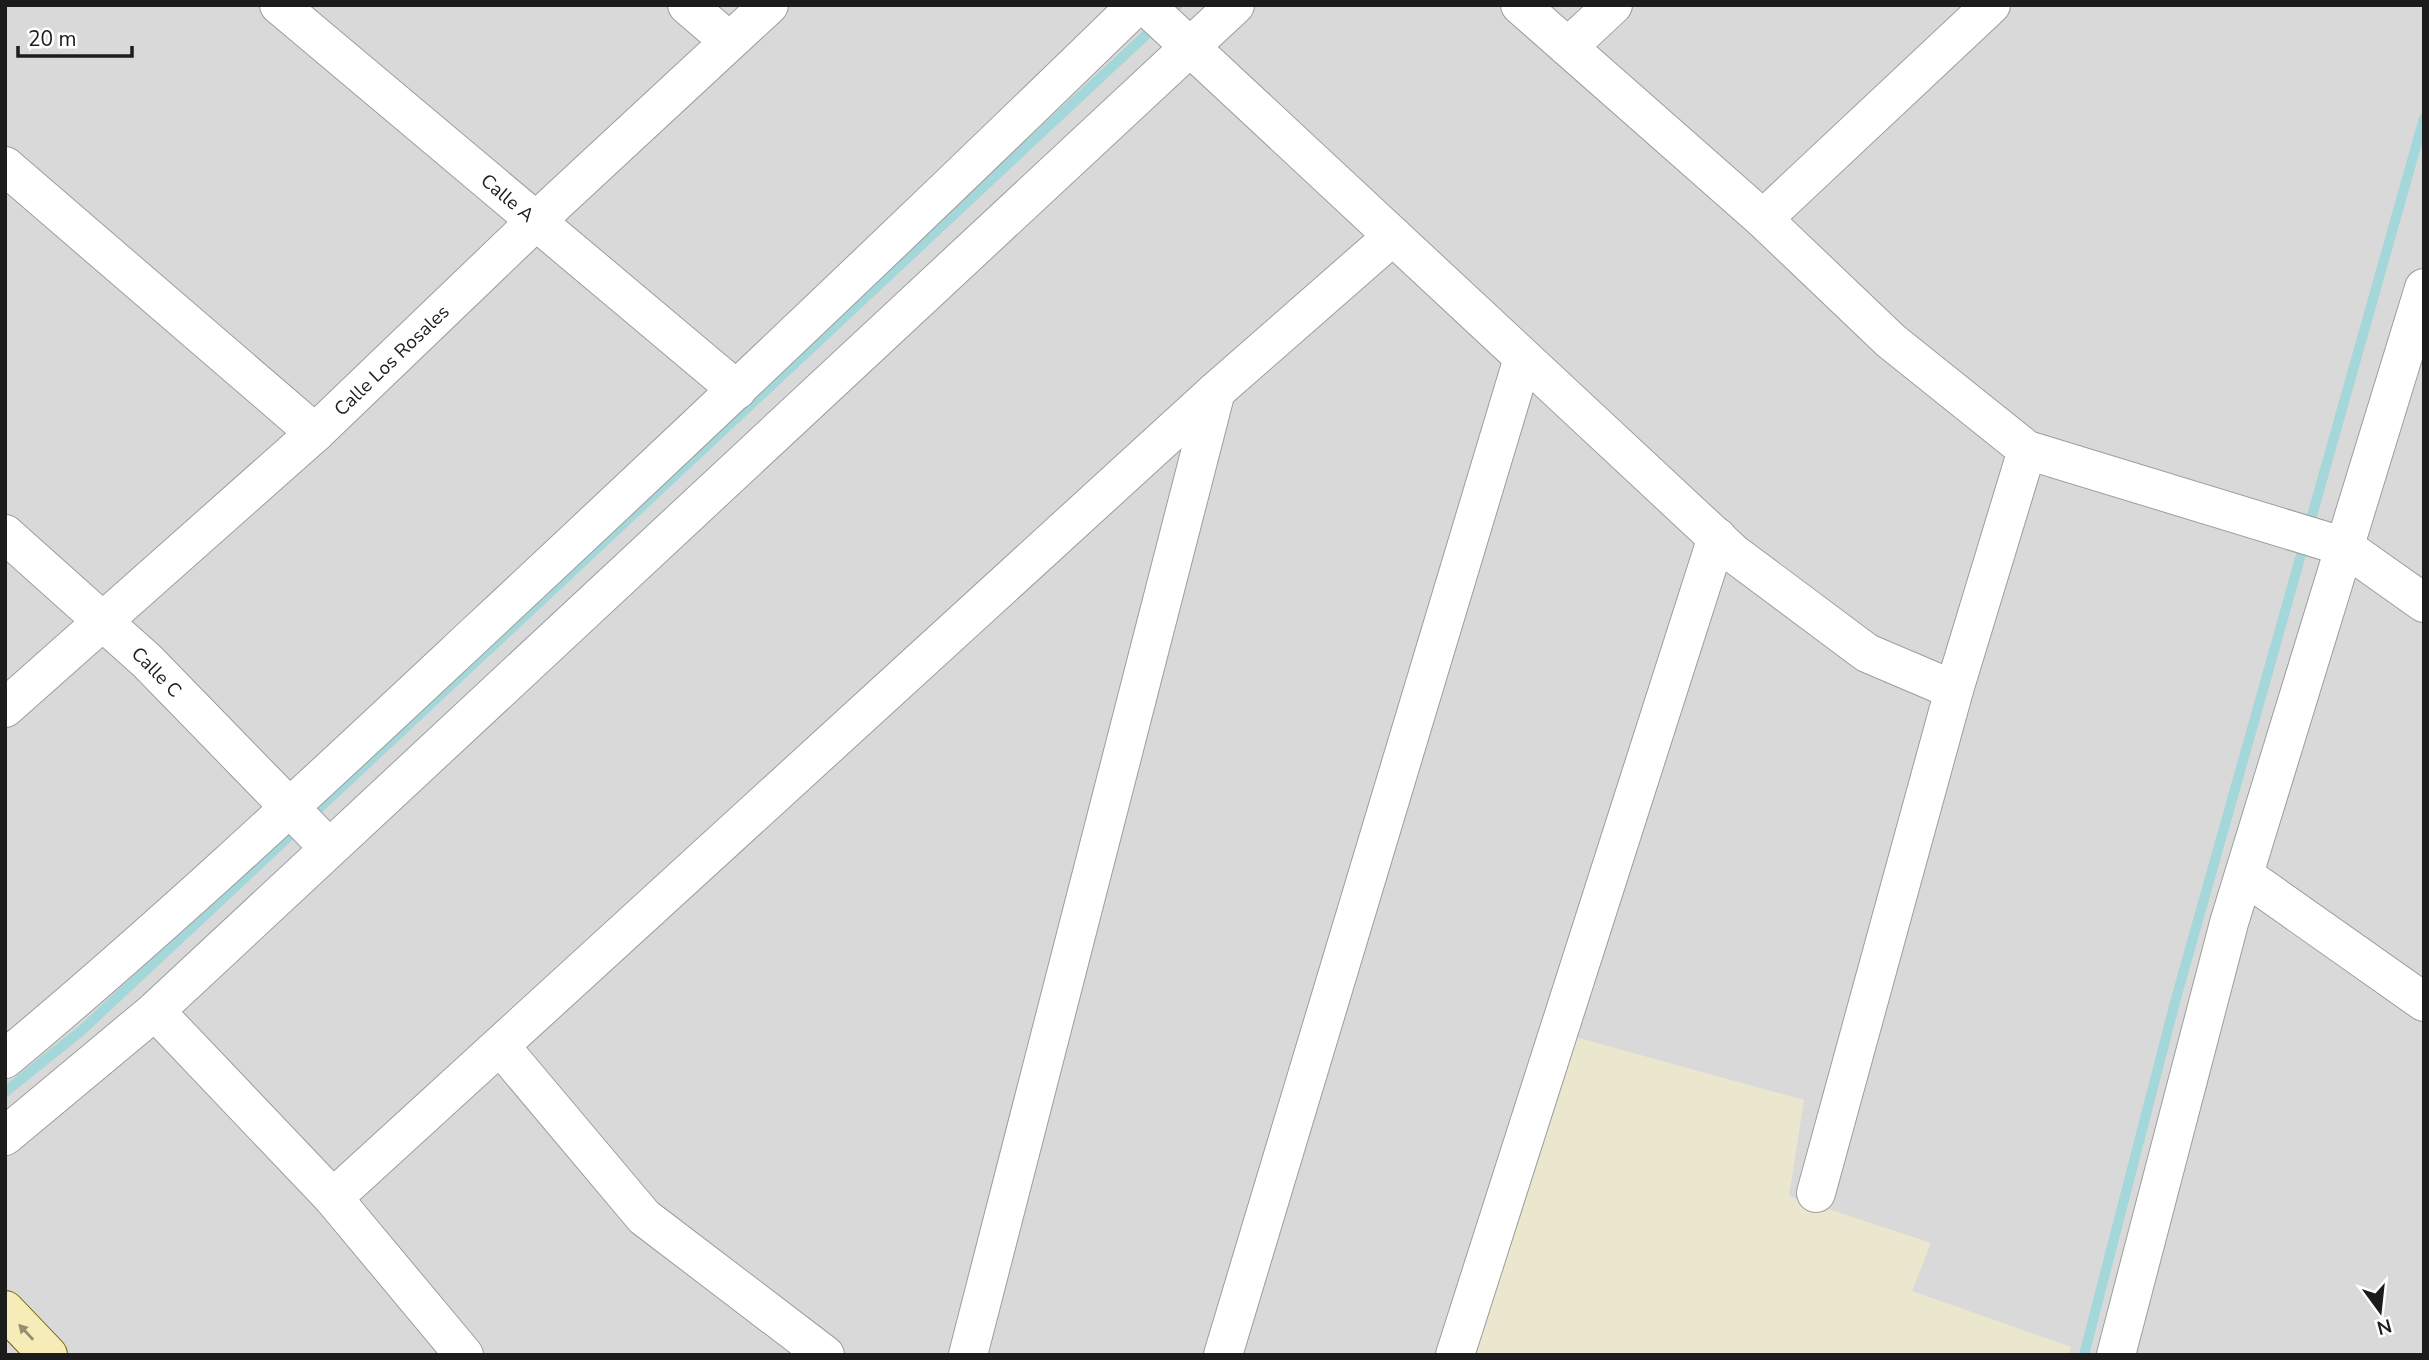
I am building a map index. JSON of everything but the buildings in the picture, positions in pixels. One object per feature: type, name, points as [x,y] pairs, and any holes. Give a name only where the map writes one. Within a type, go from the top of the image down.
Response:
[{"type":"street","name":"Calle A","points":[[279,5],[737,390]]},
{"type":"street","points":[[687,5],[729,41]]},
{"type":"street","name":"Calle Los Rosales","points":[[5,708],[315,433],[536,221],[769,5]]},
{"type":"street","points":[[5,1136],[155,1011],[310,828],[737,390],[1159,20],[1236,5]]},
{"type":"street","points":[[1520,5],[1763,219],[1891,341],[2027,450],[2344,548],[2424,603]]},
{"type":"street","points":[[1568,47],[1613,5]]},
{"type":"street","points":[[1763,219],[1991,5]]},
{"type":"street","points":[[1159,20],[1717,537],[1867,653],[1954,691]]},
{"type":"street","points":[[5,1059],[114,968],[310,828],[1159,20]]},
{"type":"street","points":[[5,166],[315,433]]},
{"type":"street","points":[[333,1198],[1216,391],[1393,236]]},
{"type":"street","points":[[2116,1355],[2244,875],[2424,288]]},
{"type":"street","points":[[1223,1355],[1523,358]]},
{"type":"street","points":[[968,1355],[1216,391]]},
{"type":"street","points":[[1816,1193],[1954,691],[2027,450]]},
{"type":"street","name":"Calle C","points":[[5,534],[147,662],[310,828]]},
{"type":"street","points":[[1455,1355],[1717,537]]},
{"type":"street","points":[[2244,875],[2424,1002]]},
{"type":"street","points":[[155,1011],[333,1198],[464,1355]]},
{"type":"street","points":[[501,1047],[644,1217],[825,1355]]},
{"type":"street","points":[[5,1310],[48,1355]]},
{"type":"shaded area","points":[[5,5],[2424,5],[2424,1355],[5,1355]]},
{"type":"shaded area","points":[[1575,1037],[1804,1100],[1789,1196],[1931,1243],[1912,1291],[2071,1347],[2069,1355],[1476,1355]]},
{"type":"waterway","points":[[5,1092],[81,1031],[1178,5]]},
{"type":"waterway","points":[[2084,1355],[2175,1002],[2424,118]]}]
